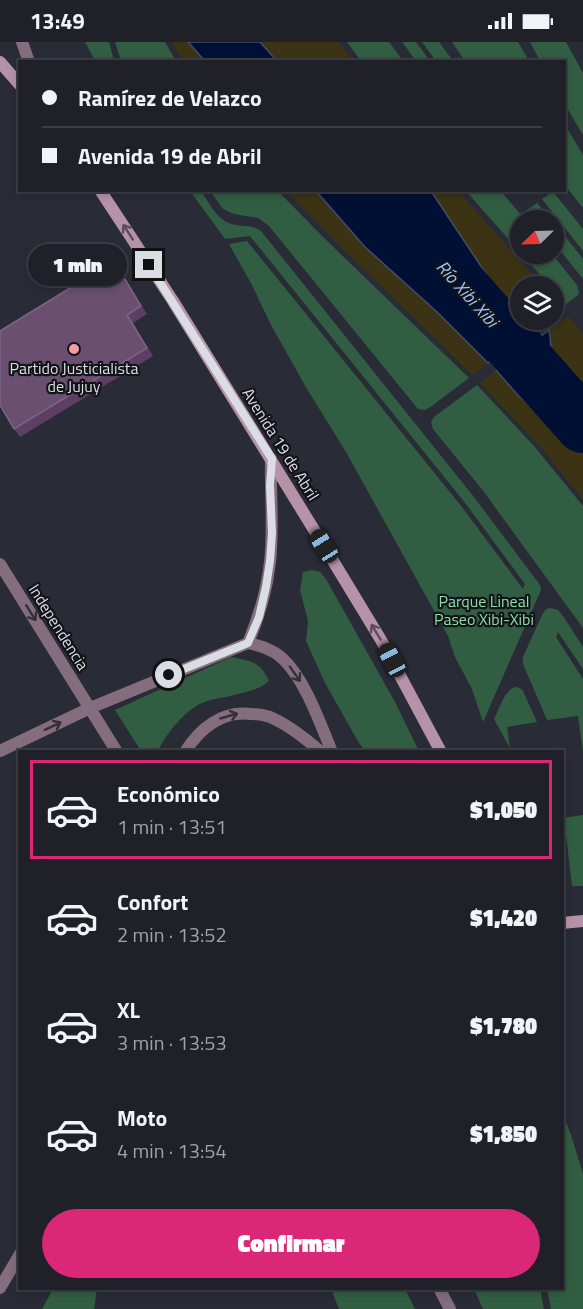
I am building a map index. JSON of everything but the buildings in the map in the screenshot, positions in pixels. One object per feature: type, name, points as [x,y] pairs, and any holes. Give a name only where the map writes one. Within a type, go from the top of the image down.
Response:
[{"type":"main road","points":[[0,62],[18,83]]},
{"type":"main road","name":"Avenida 19 de Abril","points":[[101,192],[272,459],[381,640],[435,745]]},
{"type":"main road","points":[[564,923],[583,921]]},
{"type":"street","points":[[22,42],[28,60]]},
{"type":"street","points":[[248,643],[259,617],[270,561],[272,459]]},
{"type":"street","name":"Independencia","points":[[0,564],[116,750]]},
{"type":"street","points":[[0,751],[90,708],[248,643],[266,648],[281,657],[297,675],[331,750]]},
{"type":"street","points":[[186,750],[199,733],[212,723],[226,716],[242,713],[267,716],[303,737],[319,750]]},
{"type":"street","points":[[0,1288],[18,1257]]},
{"type":"street","points":[[440,1290],[450,1309]]},
{"type":"green space","points":[[85,42],[109,42],[114,60],[94,60]]},
{"type":"green space","points":[[115,42],[165,42],[175,60],[121,60]]},
{"type":"green space","points":[[347,42],[389,42],[402,60],[360,60]]},
{"type":"green space","points":[[402,42],[416,42],[429,60],[415,60]]},
{"type":"green space","points":[[422,42],[439,42],[452,60],[435,60]]},
{"type":"green space","points":[[452,42],[518,42],[528,60],[464,60]]},
{"type":"green space","points":[[530,42],[566,42],[583,73],[583,135],[566,106],[566,60],[539,60]]},
{"type":"green space","points":[[566,126],[583,155],[583,208],[566,187]]},
{"type":"green space","name":"Parque Lineal Paseo Xibi-Xibi","points":[[191,192],[202,192],[224,221],[261,231],[474,497],[540,585],[541,590],[483,722],[472,689],[455,657],[448,636],[346,452],[271,325],[229,244],[247,241],[462,507],[523,589],[525,584],[466,504],[250,236],[225,239]]},
{"type":"green space","points":[[211,192],[279,192],[469,378],[429,408],[418,409],[269,226],[258,218],[234,214],[223,209]]},
{"type":"green space","points":[[467,192],[502,192],[517,210],[510,210],[510,241]]},
{"type":"green space","points":[[551,193],[555,194],[583,229],[583,251],[564,227],[564,210],[551,210],[542,199]]},
{"type":"green space","points":[[537,203],[543,210],[527,210]]},
{"type":"green space","points":[[564,235],[583,259],[583,279],[564,255]]},
{"type":"green space","points":[[531,264],[560,264],[577,285],[578,295],[566,304],[564,302],[564,276],[541,276]]},
{"type":"green space","name":"Parque Lineal Paseo Xibi-Xibi","points":[[477,385],[534,446],[583,506],[583,628],[484,492],[433,429],[431,422],[434,417]]},
{"type":"green space","points":[[312,570],[320,572],[326,579],[395,702],[419,750],[364,750],[359,743],[325,683],[306,641],[308,621],[300,590],[303,572]]},
{"type":"green space","name":"Parque Lineal Paseo Xibi-Xibi","points":[[546,609],[558,610],[583,647],[583,669],[558,632],[556,637],[583,679],[583,751],[578,716],[547,720],[523,664],[523,657],[542,615]]},
{"type":"green space","points":[[231,657],[254,663],[262,669],[269,681],[256,689],[209,700],[196,706],[176,724],[159,750],[140,750],[115,710]]},
{"type":"green space","points":[[515,687],[523,691],[537,722],[507,727],[510,748],[494,719],[505,696]]},
{"type":"green space","points":[[583,815],[583,886],[572,886],[564,818]]},
{"type":"green space","points":[[564,1118],[583,1174],[583,1309],[551,1309],[547,1290],[564,1290]]},
{"type":"green space","points":[[52,1290],[97,1290],[94,1309],[42,1309]]},
{"type":"green space","points":[[331,1290],[406,1290],[415,1309],[339,1309]]},
{"type":"green space","points":[[474,1290],[540,1290],[544,1309],[483,1309]]},
{"type":"sand","points":[[172,42],[188,42],[204,60],[182,60]]},
{"type":"sand","points":[[260,42],[339,42],[352,60],[276,60]]},
{"type":"sand","points":[[287,192],[317,192],[365,247],[436,311],[488,363],[473,375]]},
{"type":"sand","points":[[432,192],[459,192],[510,249],[510,264],[523,264],[534,276],[510,276],[510,301],[496,289]]},
{"type":"sand","points":[[568,316],[583,334],[583,401],[561,373],[551,351],[549,330],[564,330],[564,319]]},
{"type":"sand","points":[[496,370],[517,394],[583,451],[583,500],[537,443],[480,383]]},
{"type":"water","points":[[188,42],[260,42],[276,60],[204,60]]},
{"type":"water","points":[[317,192],[432,192],[496,289],[510,301],[510,330],[533,330],[488,363],[436,311],[365,247]]},
{"type":"water","points":[[549,330],[551,351],[560,374],[583,401],[583,451],[517,394],[496,370]]},
{"type":"waterway","name":"Río Xibi Xibi","points":[[377,192],[583,425]]},
{"type":"place","name":"Partido Justicialista de Jujuy","points":[[74,349]]},
{"type":"route","points":[[149,265],[272,459],[270,561],[259,617],[248,643],[169,675]]}]
